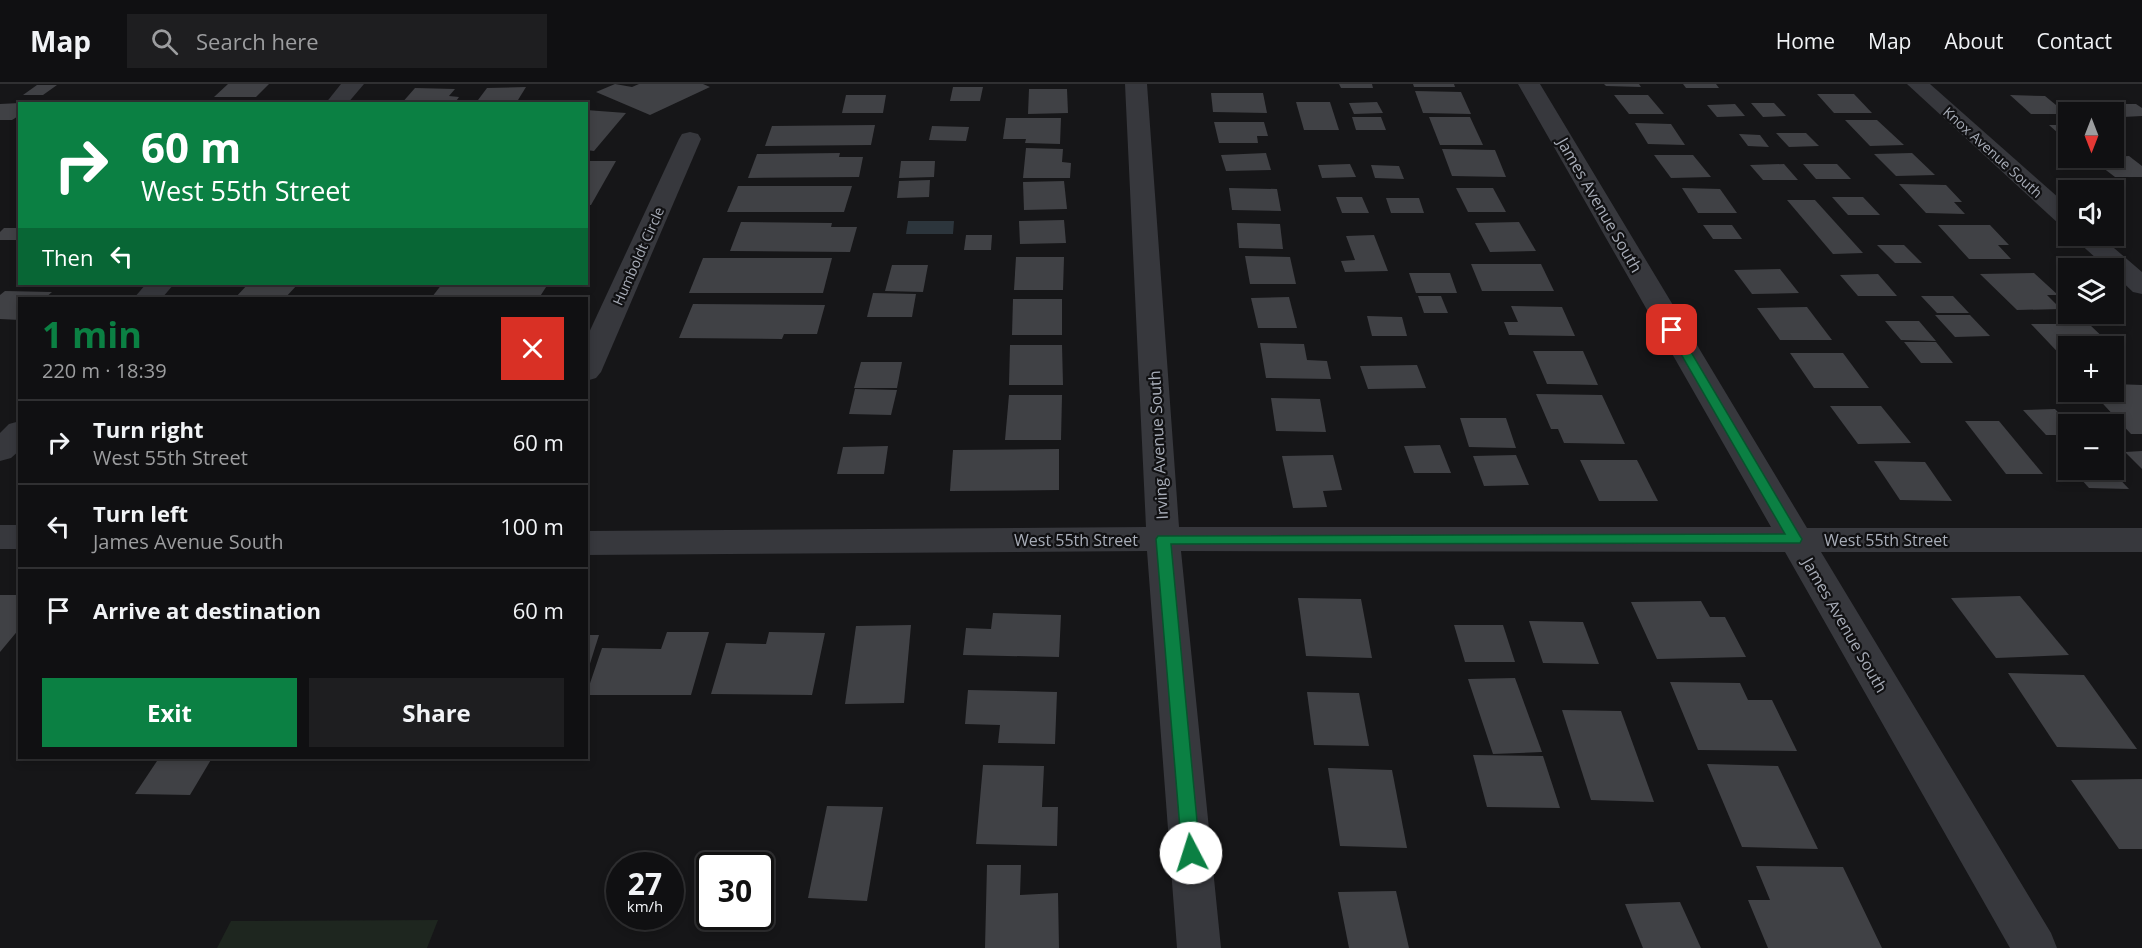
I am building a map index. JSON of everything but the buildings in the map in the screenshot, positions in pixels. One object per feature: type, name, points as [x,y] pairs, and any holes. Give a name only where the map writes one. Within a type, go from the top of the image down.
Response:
[{"type":"street","points":[[337,102],[353,84]]},
{"type":"street","name":"Irving Avenue South","points":[[1136,84],[1163,539],[1199,948]]},
{"type":"street","name":"James Avenue South","points":[[1529,84],[2035,948]]},
{"type":"street","name":"Knox Avenue South","points":[[1918,84],[2058,210]]},
{"type":"street","name":"Humboldt Circle","points":[[588,368],[690,139]]},
{"type":"street","points":[[2097,246],[2142,286]]},
{"type":"street","points":[[148,297],[160,285]]},
{"type":"street","points":[[0,451],[18,433]]},
{"type":"street","points":[[0,537],[18,537]]},
{"type":"street","name":"West 55th Street","points":[[588,543],[1163,539],[2142,540]]},
{"type":"shaded area","points":[[908,221],[954,221],[953,234],[906,234]]},
{"type":"shaded area","points":[[438,920],[427,948],[217,948],[231,921]]},
{"type":"route","points":[[1191,853],[1163,539],[1795,539],[1672,330]]}]
